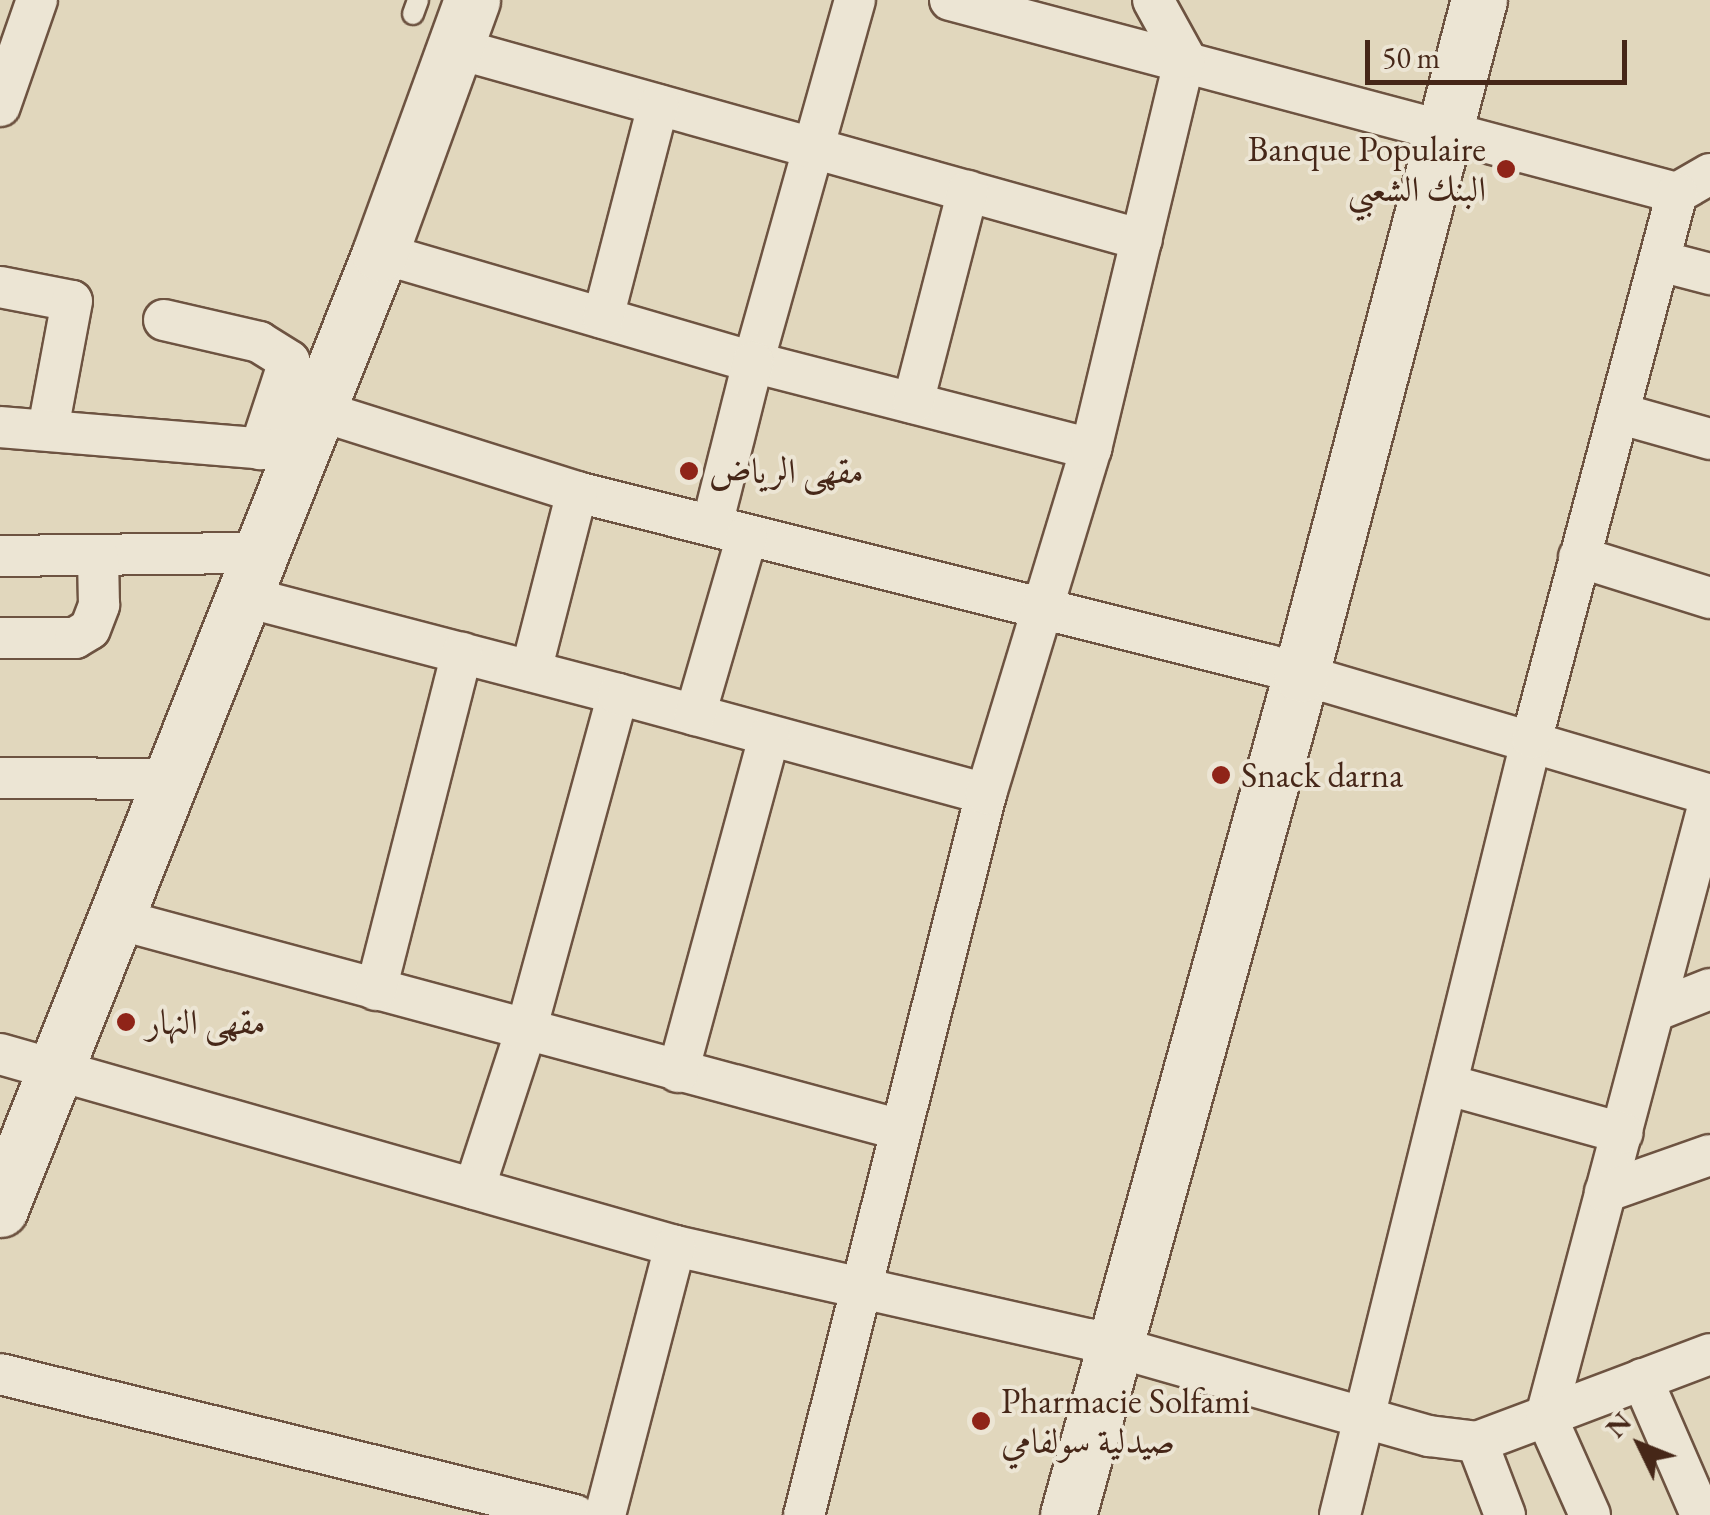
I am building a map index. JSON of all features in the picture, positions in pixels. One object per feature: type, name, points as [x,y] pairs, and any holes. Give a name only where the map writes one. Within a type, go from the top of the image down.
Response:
[{"type":"street","points":[[0,106],[37,0]]},
{"type":"street","points":[[696,716],[729,530],[753,362],[855,0]]},
{"type":"street","points":[[950,0],[1185,58],[1430,129],[1693,184],[1660,260],[1579,557],[1340,1515]]},
{"type":"street","points":[[804,1515],[986,794],[1091,449],[1185,58],[1153,0]]},
{"type":"street","points":[[1430,129],[1444,0]]},
{"type":"street","points":[[1041,1515],[1100,1342],[1430,129],[1478,0]]},
{"type":"street","points":[[3,1195],[60,1070],[250,575],[293,437],[380,253],[463,24],[658,105],[1142,240]]},
{"type":"street","points":[[603,318],[658,105]]},
{"type":"street","points":[[913,403],[968,191]]},
{"type":"street","points":[[380,253],[753,362],[1091,449]]},
{"type":"street","points":[[1660,260],[1710,274]]},
{"type":"street","points":[[0,287],[72,301],[48,430]]},
{"type":"street","points":[[164,320],[259,342],[288,361],[293,437]]},
{"type":"street","points":[[1621,414],[1710,439]]},
{"type":"street","points":[[0,427],[293,437],[577,492],[1285,670],[1532,738],[1710,797],[1657,1010],[1546,1416],[1590,1515]]},
{"type":"street","points":[[531,671],[577,492]]},
{"type":"street","points":[[0,556],[98,556],[250,575],[462,653],[986,794]]},
{"type":"street","points":[[0,638],[75,638],[90,629],[99,605],[98,556]]},
{"type":"street","points":[[1579,557],[1710,598]]},
{"type":"street","points":[[376,990],[462,653]]},
{"type":"street","points":[[474,1189],[526,1030],[618,694]]},
{"type":"street","points":[[678,1072],[769,736]]},
{"type":"street","points":[[0,778],[174,779]]},
{"type":"street","points":[[117,919],[901,1130]]},
{"type":"street","points":[[1657,1010],[1710,990]]},
{"type":"street","points":[[0,1054],[674,1246],[1100,1342],[1364,1414],[1428,1436],[1477,1442],[1710,1354]]},
{"type":"street","points":[[1448,1085],[1622,1133]]},
{"type":"street","points":[[1605,1192],[1710,1156]]},
{"type":"street","points":[[605,1515],[674,1246]]},
{"type":"street","points":[[1068,1515],[1100,1342]]},
{"type":"street","points":[[0,1374],[575,1515]]},
{"type":"street","points":[[1642,1378],[1701,1515]]},
{"type":"street","points":[[1477,1442],[1505,1515]]},
{"type":"place","name":"Banque Populaire البنك الشعبي","points":[[1506,169]]},
{"type":"place","name":"مقهى الرياض","points":[[689,471]]},
{"type":"place","name":"Snack darna","points":[[1221,775]]},
{"type":"place","name":"مقهى النهار","points":[[126,1022]]},
{"type":"place","name":"Pharmacie Solfami صيدلية سولفامي","points":[[981,1421]]}]
